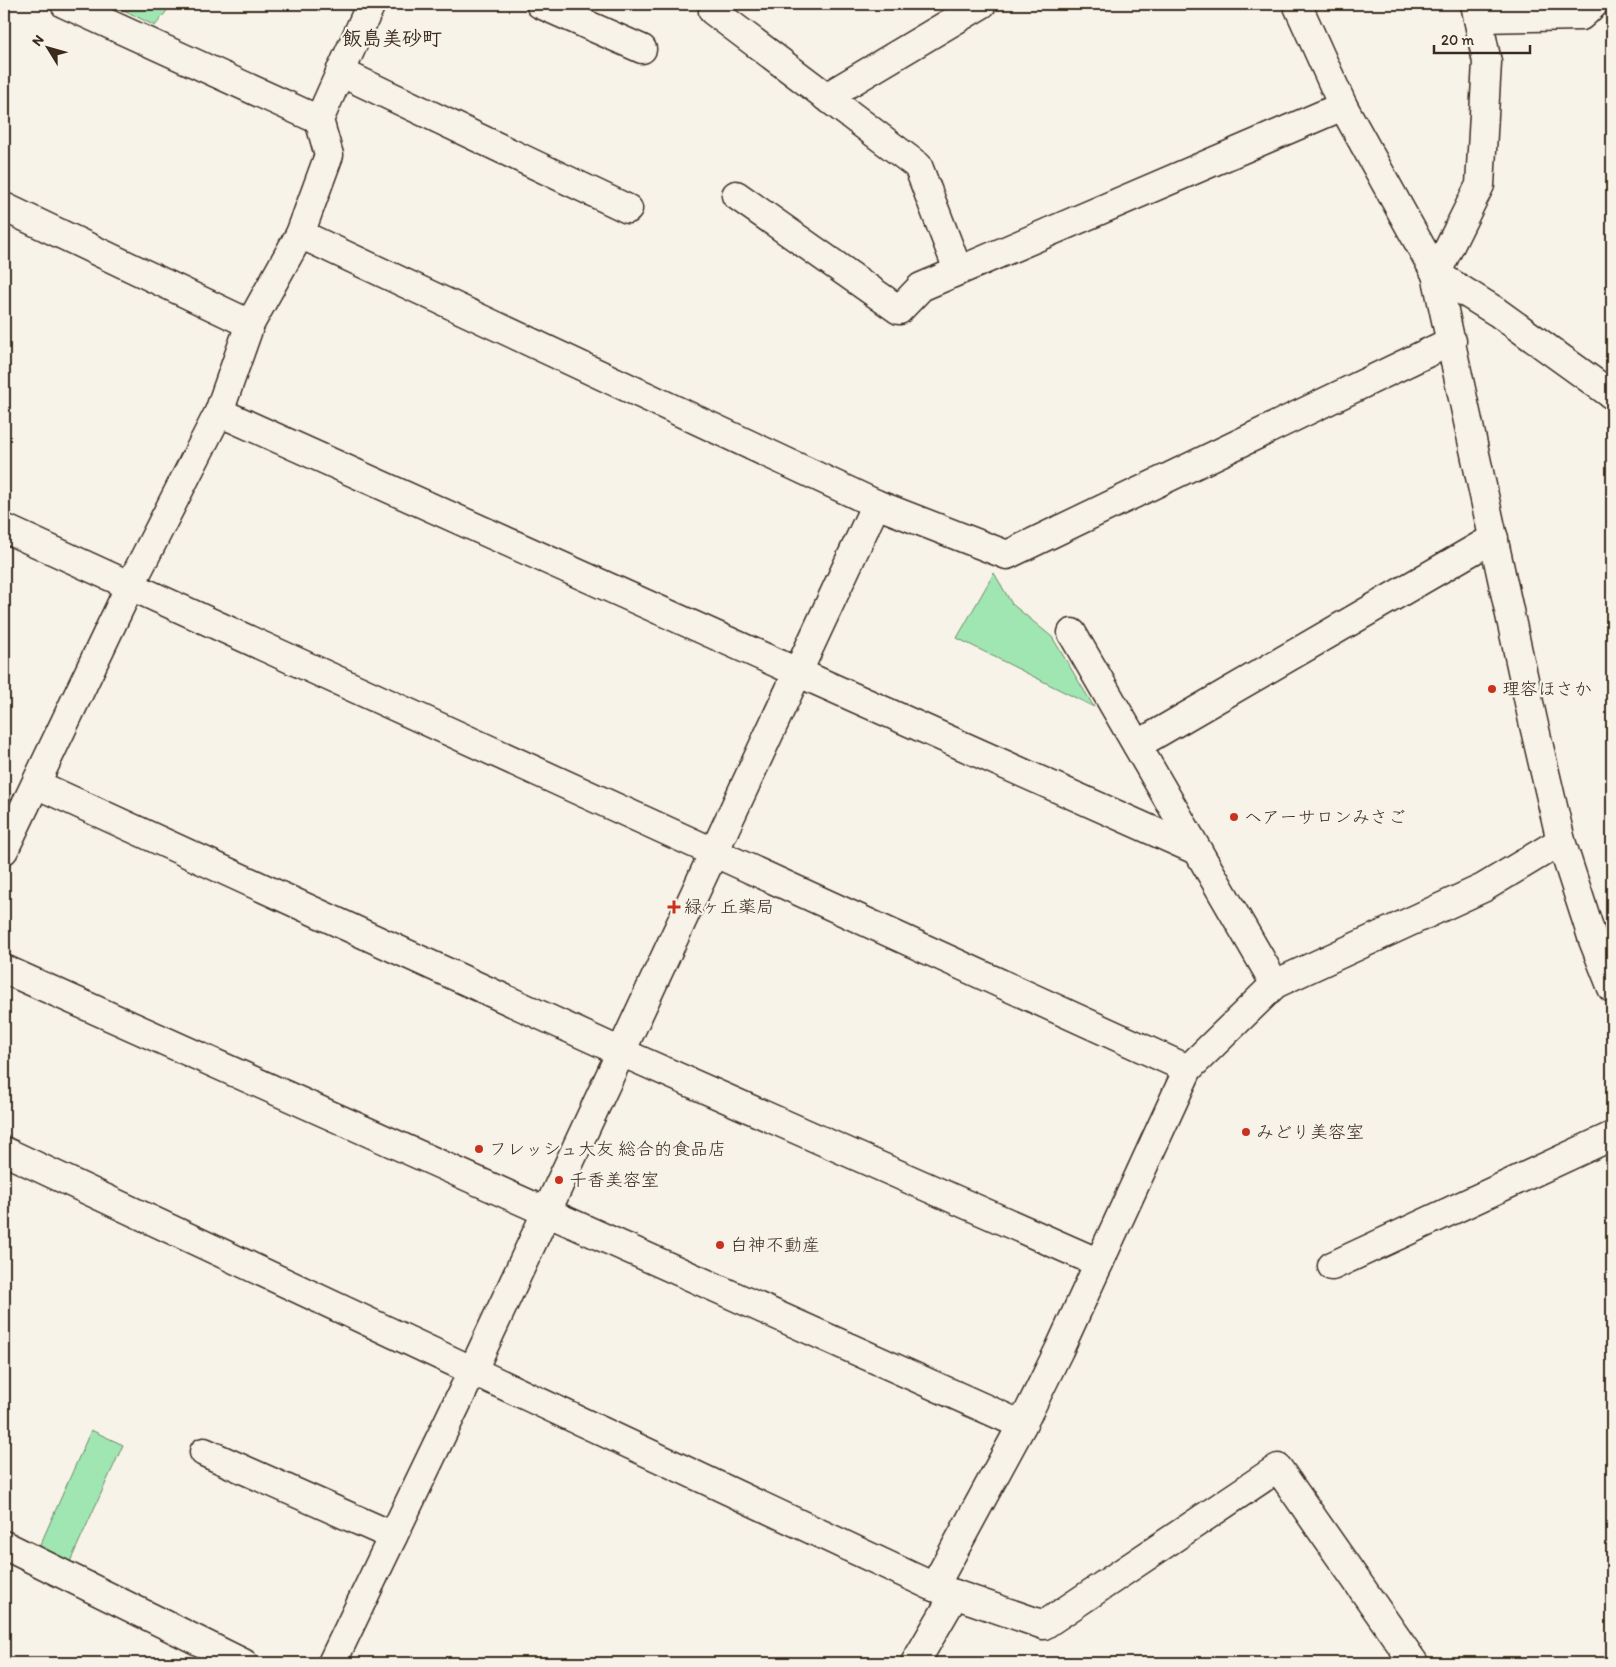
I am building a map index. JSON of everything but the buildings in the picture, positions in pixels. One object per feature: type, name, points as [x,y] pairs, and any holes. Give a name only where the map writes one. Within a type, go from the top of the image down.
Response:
[{"type":"street","points":[[65,4],[320,120]]},
{"type":"street","points":[[4,850],[130,586],[219,412],[250,324],[300,234],[329,155],[320,120],[371,4]]},
{"type":"street","points":[[540,4],[642,49]]},
{"type":"street","points":[[826,96],[982,4]]},
{"type":"street","points":[[1297,4],[1343,106],[1436,274],[1533,721],[1561,841],[1593,940],[1612,988]]},
{"type":"street","points":[[1436,274],[1480,185],[1487,62],[1476,11],[1581,16],[1594,4]]},
{"type":"street","points":[[713,11],[918,166],[958,270]]},
{"type":"street","points":[[340,72],[628,209]]},
{"type":"street","points":[[736,196],[899,310],[921,287],[958,270],[1343,106]]},
{"type":"street","points":[[4,207],[250,324]]},
{"type":"street","points":[[300,234],[876,504],[1007,555],[1321,403],[1452,342]]},
{"type":"street","points":[[1436,274],[1497,312],[1612,395]]},
{"type":"street","points":[[219,412],[1198,851]]},
{"type":"street","points":[[332,1663],[472,1372],[876,504]]},
{"type":"street","points":[[4,528],[1188,1069]]},
{"type":"street","points":[[1137,745],[1494,538]]},
{"type":"street","points":[[1072,633],[1275,984]]},
{"type":"street","points":[[36,784],[621,1052],[1099,1263]]},
{"type":"street","points":[[915,1663],[944,1591],[1099,1263],[1188,1069],[1275,984],[1475,892],[1561,841]]},
{"type":"street","points":[[4,969],[1022,1425]]},
{"type":"street","points":[[1332,1266],[1612,1136]]},
{"type":"street","points":[[4,1151],[472,1372],[944,1591],[1044,1625],[1278,1468],[1414,1663]]},
{"type":"street","points":[[204,1452],[394,1536]]},
{"type":"street","points":[[4,1546],[243,1663]]},
{"type":"green space","points":[[112,4],[172,4],[155,26]]},
{"type":"green space","points":[[994,573],[1012,604],[1052,637],[1094,707],[957,638]]},
{"type":"green space","points":[[91,1430],[123,1445],[69,1564],[38,1550]]},
{"type":"place","name":"理容ほさか","points":[[1492,689]]},
{"type":"place","name":"ヘアーサロンみさご","points":[[1234,817]]},
{"type":"place","name":"緑ヶ丘薬局","points":[[674,907]]},
{"type":"place","name":"みどり美容室","points":[[1246,1132]]},
{"type":"place","name":"フレッシュ大友 総合的食品店","points":[[479,1149]]},
{"type":"place","name":"千香美容室","points":[[559,1180]]},
{"type":"place","name":"白神不動産","points":[[720,1245]]},
{"type":"district","name":"飯島美砂町","points":[[392,38]]}]
